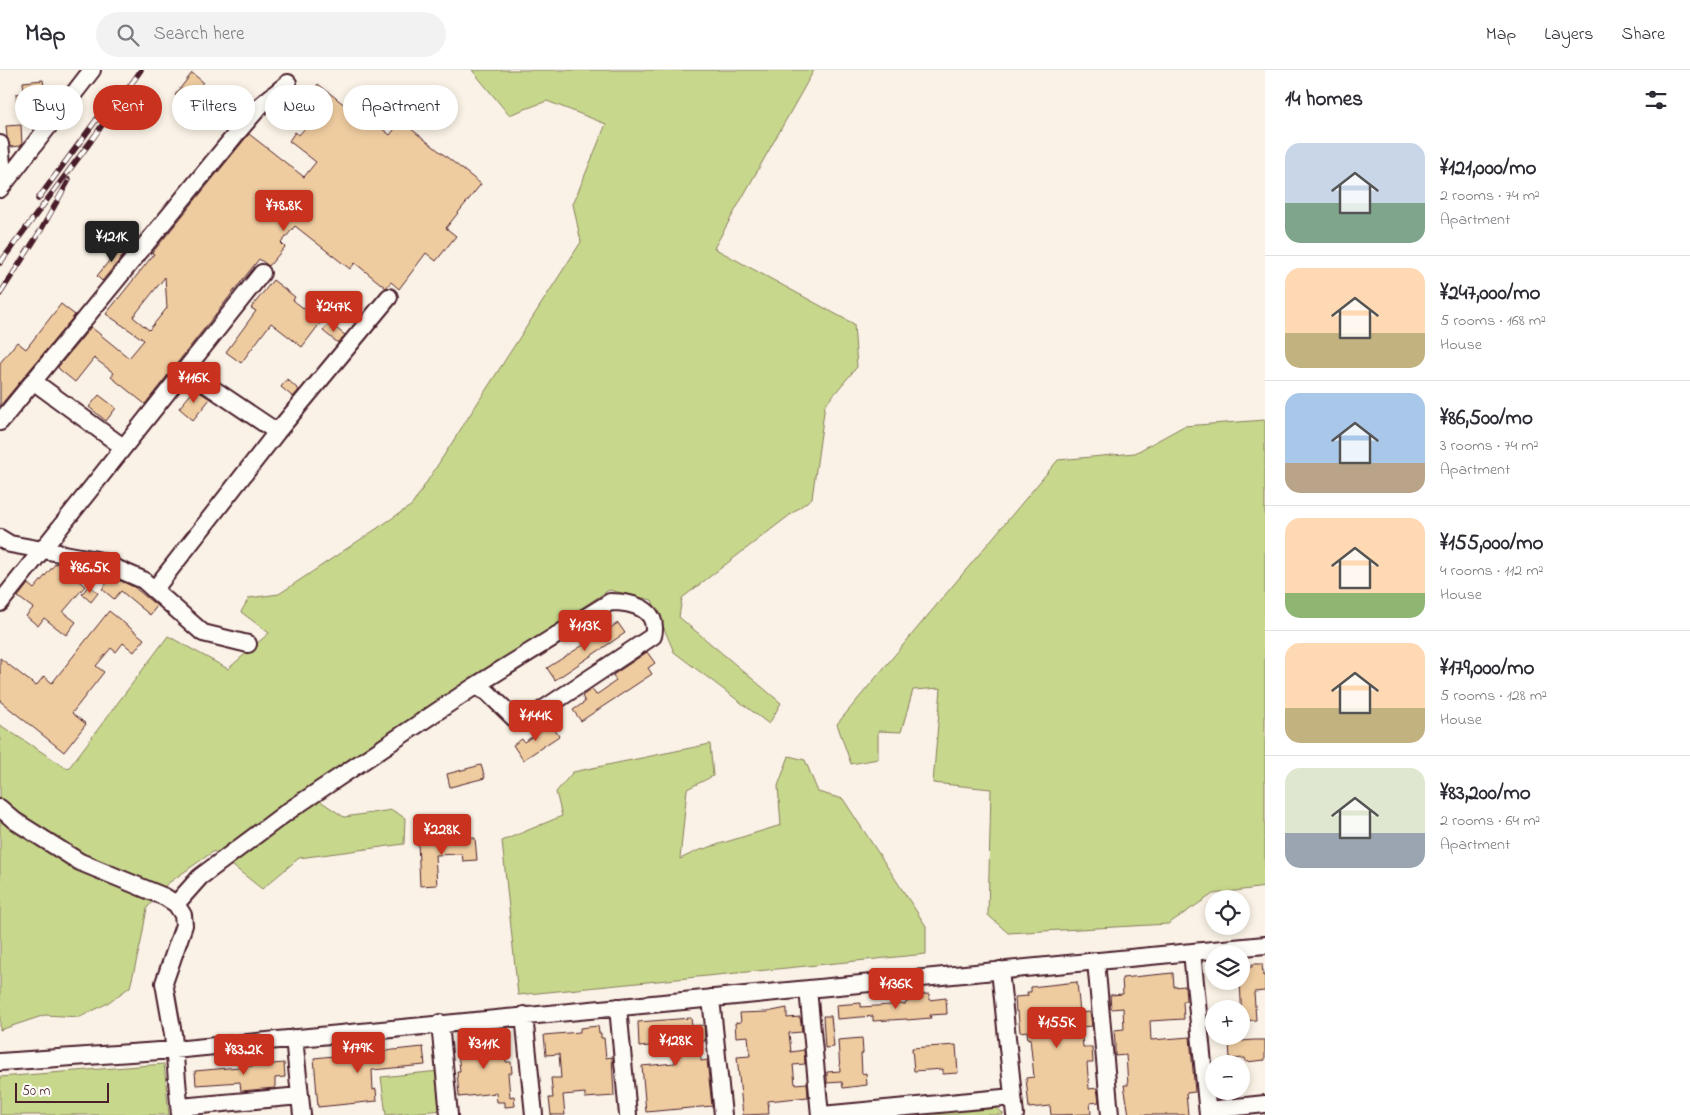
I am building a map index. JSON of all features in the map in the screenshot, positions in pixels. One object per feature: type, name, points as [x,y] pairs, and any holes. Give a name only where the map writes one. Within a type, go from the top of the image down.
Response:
[{"type":"street","points":[[2,187],[92,70]]},
{"type":"street","points":[[0,422],[236,134],[261,105],[288,83]]},
{"type":"street","points":[[0,144],[2,187]]},
{"type":"street","points":[[0,604],[123,446],[262,273]]},
{"type":"street","points":[[154,590],[277,432],[390,297]]},
{"type":"street","points":[[185,370],[277,432]]},
{"type":"street","points":[[33,381],[123,446]]},
{"type":"street","points":[[0,538],[10,544],[97,560],[143,580],[203,633],[248,644]]},
{"type":"street","points":[[176,904],[200,877],[288,812],[475,686],[610,602],[626,602],[642,607],[653,620],[655,628],[653,636],[527,720],[515,719],[486,692],[475,686]]},
{"type":"street","points":[[0,808],[15,821],[80,862],[165,897],[176,904],[182,915],[184,925],[164,983],[173,1034],[180,1111],[300,1096]]},
{"type":"street","points":[[0,1062],[174,1050],[1265,945]]},
{"type":"street","points":[[1192,952],[1208,1112],[1265,1104]]},
{"type":"street","points":[[1096,961],[1110,1115]]},
{"type":"street","points":[[1000,970],[1015,1115]]},
{"type":"street","points":[[808,988],[821,1115],[1013,1097]]},
{"type":"street","points":[[711,998],[723,1115]]},
{"type":"street","points":[[618,1007],[628,1115]]},
{"type":"street","points":[[524,1016],[534,1115]]},
{"type":"street","points":[[440,1023],[449,1115]]},
{"type":"street","points":[[294,1038],[302,1115]]},
{"type":"green space","points":[[472,70],[814,70],[714,248],[854,324],[857,367],[825,405],[812,498],[682,598],[679,617],[781,703],[769,724],[674,652],[652,600],[609,590],[304,790],[344,817],[392,810],[405,818],[404,844],[299,858],[262,889],[214,851],[167,884],[147,908],[130,987],[106,1004],[80,1017],[45,1015],[0,1030],[0,725],[68,769],[168,636],[228,669],[269,633],[241,612],[249,598],[279,594],[412,505],[581,242],[573,204],[606,124],[547,101],[509,115]]},
{"type":"green space","points":[[1265,420],[1265,887],[1243,890],[1205,890],[1205,899],[1168,924],[1008,933],[988,915],[991,789],[933,783],[941,688],[913,690],[901,732],[878,731],[878,759],[851,764],[837,724],[1058,460],[1135,453],[1184,426]]},
{"type":"green space","points":[[710,744],[713,776],[687,789],[680,859],[697,851],[781,825],[778,786],[789,756],[805,760],[818,792],[843,799],[926,926],[926,954],[518,995],[502,841],[562,816],[556,792],[573,772]]},
{"type":"green space","points":[[164,1064],[169,1115],[0,1115],[0,1077]]},
{"type":"green space","points":[[439,1071],[444,1110],[386,1115],[381,1077]]},
{"type":"green space","points":[[995,1107],[1003,1115],[917,1115]]},
{"type":"building","points":[[192,73],[203,82],[201,85],[183,85]]},
{"type":"building","points":[[43,80],[44,85],[23,85],[23,82]]},
{"type":"building","points":[[333,96],[343,104],[343,130],[384,130],[390,135],[394,130],[412,130],[481,184],[446,228],[456,236],[436,261],[426,253],[399,289],[391,282],[386,288],[355,263],[350,269],[295,226],[281,243],[285,247],[269,266],[259,259],[145,404],[111,377],[114,373],[94,358],[75,382],[59,369],[58,367],[91,327],[129,358],[144,340],[106,314],[154,254],[152,253],[249,134],[304,177],[316,162],[289,141],[295,132],[299,135],[303,130],[333,130]],"holes":[[[165,277],[167,308],[149,330],[133,317]]]},
{"type":"building","points":[[15,125],[15,130],[21,130],[21,146],[10,147],[6,126]]},
{"type":"building","points":[[121,246],[127,251],[102,281],[97,276]]},
{"type":"building","points":[[273,280],[295,297],[293,300],[321,322],[302,347],[271,323],[241,363],[226,352],[256,311],[251,308]]},
{"type":"building","points":[[61,304],[75,315],[0,406],[0,363],[17,342],[26,349]]},
{"type":"building","points":[[329,323],[345,335],[338,343],[323,331]]},
{"type":"building","points":[[287,379],[299,390],[293,397],[281,387]]},
{"type":"building","points":[[195,389],[210,399],[193,420],[179,408]]},
{"type":"building","points":[[99,395],[116,408],[106,421],[89,407]]},
{"type":"building","points":[[56,563],[85,586],[63,612],[76,622],[66,635],[44,618],[38,626],[26,616],[33,608],[18,597],[28,584],[34,589]]},
{"type":"building","points":[[112,577],[134,587],[157,606],[150,615],[121,591],[114,599],[102,589]]},
{"type":"building","points":[[89,585],[98,593],[91,602],[82,594]]},
{"type":"building","points":[[109,611],[144,639],[134,652],[123,643],[116,652],[111,648],[96,666],[104,672],[72,713],[86,724],[64,752],[0,701],[0,658],[36,686],[44,676],[52,683]]},
{"type":"building","points":[[618,623],[625,633],[555,680],[547,668]]},
{"type":"building","points":[[647,652],[655,663],[648,668],[652,674],[581,721],[573,710],[585,702],[582,696],[592,689],[596,695],[616,681],[613,675]]},
{"type":"building","points":[[549,722],[559,736],[523,760],[513,745],[522,739],[524,742],[543,730],[541,728]]},
{"type":"building","points":[[481,765],[485,778],[450,787],[447,774]]},
{"type":"building","points":[[475,838],[477,860],[463,861],[462,854],[435,855],[437,885],[420,886],[418,841]]},
{"type":"building","points":[[1252,964],[1262,964],[1263,976],[1265,975],[1265,991],[1254,992],[1256,1020],[1250,1020],[1250,1000],[1241,1000],[1240,990],[1250,990],[1250,967],[1252,967]]},
{"type":"building","points":[[1173,973],[1174,987],[1185,986],[1186,1001],[1183,1001],[1184,1019],[1150,1021],[1151,1040],[1190,1037],[1195,1092],[1186,1093],[1188,1115],[1129,1115],[1124,1085],[1128,1085],[1126,1055],[1115,1056],[1114,1030],[1124,1029],[1123,1008],[1111,1009],[1110,995],[1123,994],[1122,978]]},
{"type":"building","points":[[1077,982],[1080,1013],[1090,1012],[1092,1026],[1081,1027],[1083,1047],[1092,1047],[1093,1063],[1087,1063],[1089,1089],[1097,1088],[1099,1102],[1090,1103],[1091,1114],[1051,1115],[1050,1106],[1029,1108],[1026,1078],[1034,1077],[1030,1038],[1028,1039],[1027,1031],[1020,1032],[1015,997],[1028,996],[1027,992],[1031,992],[1031,987]]},
{"type":"building","points":[[929,994],[929,1000],[946,998],[947,1014],[930,1015],[931,1018],[907,1020],[873,1021],[873,1016],[837,1019],[836,1005],[861,1003],[861,1007],[906,1004],[909,999],[916,999],[915,995]]},
{"type":"building","points":[[787,1008],[787,1018],[800,1017],[802,1032],[789,1033],[791,1052],[804,1050],[805,1064],[793,1065],[795,1084],[807,1083],[808,1097],[768,1101],[769,1114],[743,1115],[737,1057],[750,1056],[748,1036],[736,1037],[735,1023],[741,1022],[740,1013],[767,1012]]},
{"type":"building","points":[[823,1016],[831,1016],[834,1047],[825,1048]]},
{"type":"building","points":[[691,1018],[692,1026],[704,1025],[705,1041],[699,1041],[701,1061],[707,1060],[712,1106],[646,1112],[642,1066],[675,1063],[673,1044],[639,1047],[638,1022]]},
{"type":"building","points":[[598,1026],[601,1038],[604,1038],[606,1058],[612,1057],[614,1096],[585,1098],[585,1093],[563,1095],[565,1115],[551,1115],[549,1098],[553,1098],[551,1078],[561,1078],[559,1054],[546,1055],[544,1035],[580,1032],[580,1028]]},
{"type":"building","points":[[862,1038],[862,1074],[866,1073],[867,1085],[843,1088],[842,1082],[827,1083],[827,1072],[840,1071],[838,1040]]},
{"type":"building","points":[[504,1039],[506,1062],[511,1062],[512,1073],[508,1073],[510,1097],[514,1096],[515,1106],[505,1107],[505,1102],[497,1102],[496,1093],[459,1097],[457,1071],[460,1071],[457,1042]]},
{"type":"building","points":[[1250,1040],[1265,1040],[1265,1060],[1250,1062],[1250,1055],[1230,1055],[1229,1045],[1250,1045]]},
{"type":"building","points":[[956,1045],[958,1073],[943,1074],[943,1069],[914,1071],[912,1048]]},
{"type":"building","points":[[423,1047],[425,1065],[372,1070],[373,1090],[376,1089],[377,1101],[318,1107],[314,1058]]},
{"type":"building","points":[[284,1063],[285,1077],[275,1078],[275,1088],[241,1091],[240,1082],[196,1085],[195,1071]]},
{"type":"railway","points":[[0,263],[91,141],[141,70]]},
{"type":"railway","points":[[38,199],[93,124]]},
{"type":"railway","points":[[0,294],[41,230],[69,180]]}]
